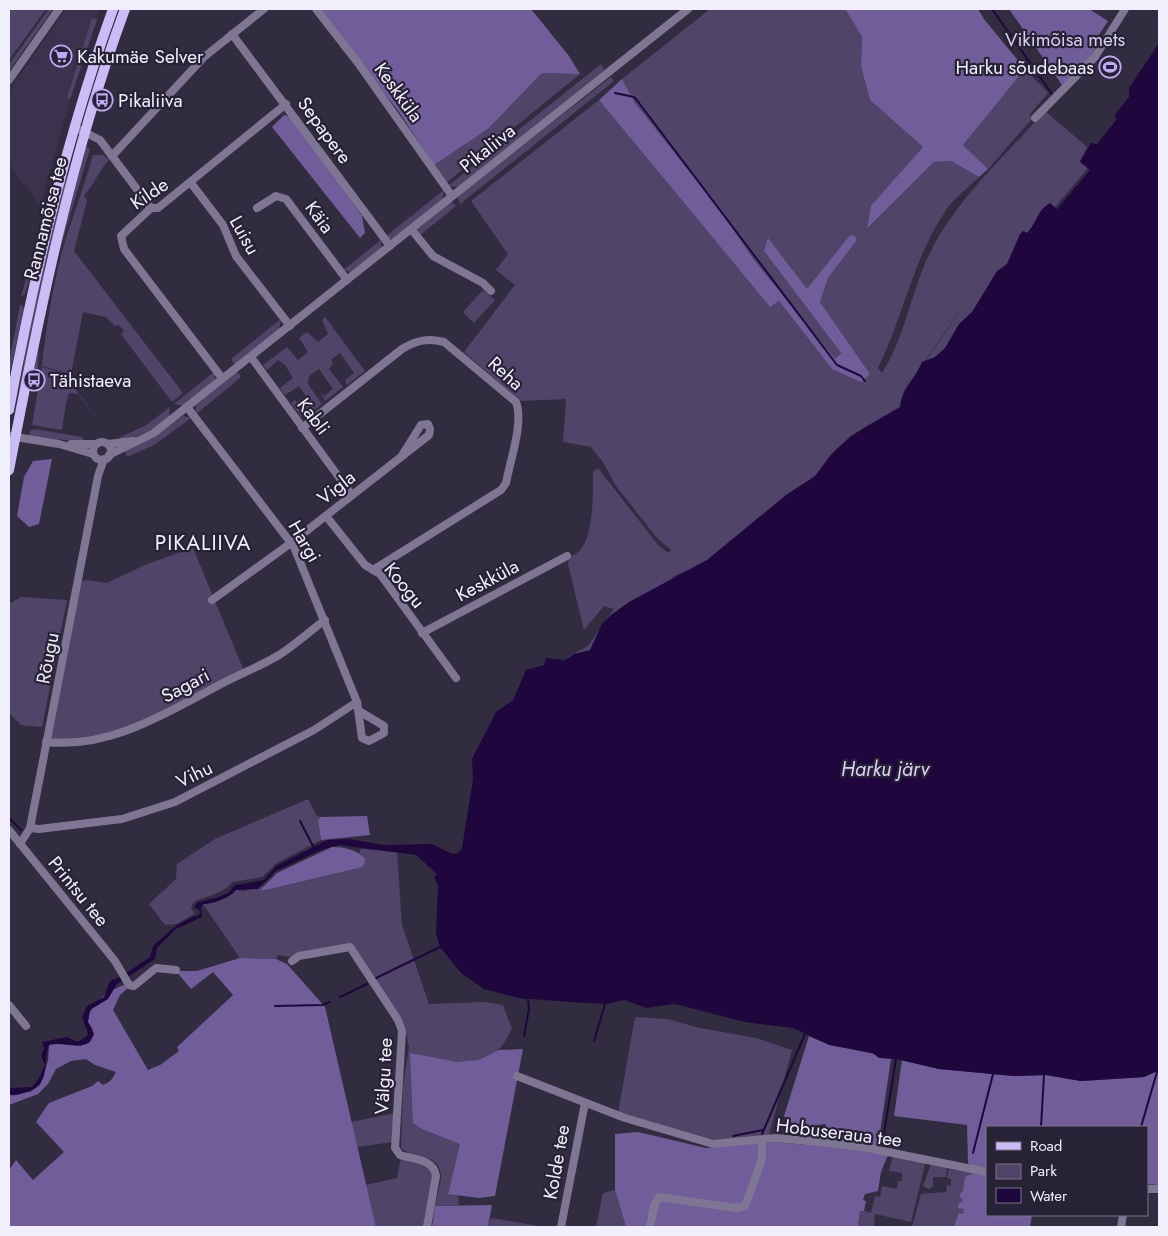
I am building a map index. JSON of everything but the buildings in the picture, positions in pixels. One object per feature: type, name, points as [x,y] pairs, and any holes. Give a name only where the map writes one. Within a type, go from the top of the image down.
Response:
[{"type":"main road","name":"Rannamõisa tee","points":[[9,470],[12,437],[45,284],[81,130],[113,9]]},
{"type":"main road","name":"Rannamõisa tee","points":[[9,410],[11,388],[43,244],[81,130],[125,9]]},
{"type":"street","points":[[9,80],[59,9]]},
{"type":"street","points":[[112,156],[204,57],[264,9]]},
{"type":"street","name":"Keskküla","points":[[316,9],[358,63],[452,196]]},
{"type":"street","name":"Pikaliiva","points":[[12,437],[58,444],[101,457],[154,433],[688,9]]},
{"type":"street","points":[[1035,118],[1095,58],[1125,9]]},
{"type":"street","name":"Sepapere","points":[[232,34],[390,246]]},
{"type":"street","name":"Kilde","points":[[222,378],[122,243],[121,236],[124,231],[151,208],[158,208],[191,183],[286,104]]},
{"type":"street","points":[[81,130],[100,140],[151,208]]},
{"type":"street","name":"Luisu","points":[[191,183],[223,224],[236,256],[290,326]]},
{"type":"street","name":"Käia","points":[[257,208],[276,196],[286,200],[347,280]]},
{"type":"street","points":[[411,229],[433,256],[482,282],[491,291]]},
{"type":"street","name":"Reha","points":[[302,428],[402,349],[414,342],[430,339],[444,342],[516,402],[518,424],[506,483],[501,490],[374,570]]},
{"type":"street","name":"Kabli","points":[[251,357],[352,495]]},
{"type":"street","name":"Hargi","points":[[187,406],[292,544],[325,620],[359,711]]},
{"type":"street","name":"Pikaliiva","points":[[58,444],[96,444],[102,442],[108,444],[141,440]]},
{"type":"street","points":[[96,444],[93,448],[101,457],[110,450],[108,444]]},
{"type":"street","name":"Rõugu","points":[[15,842],[30,828],[101,457]]},
{"type":"street","name":"Vigla","points":[[212,600],[292,544],[401,457]]},
{"type":"street","name":"Koogu","points":[[326,516],[365,565],[380,574],[456,678]]},
{"type":"street","name":"Keskküla","points":[[422,633],[567,556]]},
{"type":"street","name":"Sagari","points":[[46,742],[60,743],[94,740],[149,722],[279,655],[325,620]]},
{"type":"street","name":"Vihu","points":[[30,828],[39,830],[122,819],[175,802],[314,730],[357,702]]},
{"type":"street","name":"Printsu tee","points":[[9,830],[15,842],[115,961],[129,985],[134,986],[156,968],[176,970]]},
{"type":"street","name":"Välgu tee","points":[[292,961],[299,956],[350,947],[401,1025],[402,1049],[399,1070],[395,1148],[400,1155],[427,1163],[434,1170],[436,1176],[427,1227]]},
{"type":"street","points":[[9,1005],[26,1026]]},
{"type":"street","name":"Hobuseraua tee","points":[[517,1076],[654,1128],[713,1144],[776,1138],[868,1148],[986,1172]]},
{"type":"street","name":"Kolde tee","points":[[561,1227],[585,1103]]},
{"type":"street","points":[[650,1227],[654,1206],[659,1197],[736,1208],[745,1206],[762,1159],[762,1140]]},
{"type":"shaded area","points":[[66,9],[100,9],[70,101],[40,205],[9,165],[9,91]]},
{"type":"green space","points":[[9,9],[46,9],[9,60]]},
{"type":"green space","points":[[49,9],[53,9],[9,71],[9,64]]},
{"type":"green space","points":[[319,9],[531,9],[569,56],[580,74],[542,73],[488,129],[434,165],[399,112]]},
{"type":"green space","points":[[710,9],[845,9],[862,37],[861,68],[870,100],[923,147],[872,206],[868,229],[934,162],[951,161],[979,177],[949,206],[934,229],[916,268],[895,328],[878,368],[882,373],[897,344],[925,264],[943,230],[969,194],[1045,111],[1087,147],[1080,161],[1088,168],[1055,207],[1057,209],[1027,233],[1023,231],[1035,259],[902,409],[905,391],[980,282],[903,392],[900,407],[860,430],[833,452],[826,461],[844,445],[770,525],[677,577],[689,569],[672,577],[677,582],[620,642],[570,661],[568,657],[588,646],[614,609],[604,606],[584,630],[568,564],[569,558],[579,552],[585,542],[591,523],[593,472],[598,468],[658,545],[668,553],[671,550],[657,538],[616,486],[603,462],[591,447],[563,442],[566,399],[521,401],[464,352],[515,285],[496,270],[508,254],[471,201],[599,100],[770,307],[779,301],[832,369],[870,374],[820,302],[828,278],[857,240],[850,235],[807,290],[764,251],[841,353],[835,360],[754,260],[721,211],[635,103],[622,79]]},
{"type":"green space","name":"Vikimõisa mets","points":[[845,9],[978,9],[1025,69],[963,145],[988,169],[979,177],[951,161],[934,162],[867,229],[871,206],[923,147],[870,100],[861,67],[862,37]]},
{"type":"green space","name":"Vikimõisa mets","points":[[1009,9],[1089,9],[1108,21],[1095,41],[1096,47],[1090,58],[1062,85]]},
{"type":"green space","points":[[92,18],[97,20],[70,99],[67,98]]},
{"type":"green space","points":[[601,64],[604,70],[458,187],[448,186]]},
{"type":"green space","points":[[1025,69],[1048,93],[1030,114],[1031,120],[988,169],[963,145]]},
{"type":"green space","points":[[542,73],[580,74],[446,183],[434,165],[488,129]]},
{"type":"green space","points":[[611,77],[614,81],[460,204],[457,196]]},
{"type":"green space","points":[[622,79],[635,103],[721,211],[754,260],[835,359],[841,353],[764,251],[768,238],[807,289],[850,235],[855,236],[857,240],[828,278],[820,302],[870,374],[861,382],[832,369],[779,301],[770,307],[599,100]]},
{"type":"green space","points":[[284,115],[292,117],[362,216],[365,233],[360,238],[272,127]]},
{"type":"green space","points":[[86,146],[90,149],[56,263],[39,345],[38,368],[35,368],[35,353],[57,252]]},
{"type":"green space","points":[[93,155],[103,155],[109,160],[84,195],[87,201],[74,251],[183,393],[172,402],[121,334],[124,331],[119,325],[115,326],[106,317],[83,312],[71,374],[42,366],[49,311],[57,273],[66,237]]},
{"type":"green space","points":[[67,171],[64,198],[20,386],[32,309]]},
{"type":"green space","points":[[444,190],[442,200],[395,238],[389,240],[385,237]]},
{"type":"green space","points":[[451,201],[456,206],[419,236],[417,229]]},
{"type":"green space","points":[[47,202],[48,207],[25,294],[21,297]]},
{"type":"green space","points":[[381,240],[381,249],[351,272],[343,270]]},
{"type":"green space","points":[[483,290],[495,300],[474,323],[463,312]]},
{"type":"green space","points":[[20,304],[24,308],[9,377],[9,363]]},
{"type":"green space","points":[[325,317],[365,371],[347,385],[345,380],[354,373],[340,353],[331,360],[333,363],[329,369],[343,387],[325,401],[320,391],[324,396],[333,389],[319,369],[309,376],[308,384],[322,404],[308,415],[305,412],[301,414],[302,418],[291,403],[295,400],[297,402],[306,396],[299,386],[285,395],[280,388],[293,378],[285,365],[278,360],[267,370],[263,365],[287,347],[298,360],[308,352],[299,338],[307,332],[318,342],[328,334],[322,320]]},
{"type":"green space","points":[[281,319],[279,330],[235,365],[231,359]]},
{"type":"green space","points":[[42,367],[71,375],[72,385],[103,425],[78,394],[69,393],[66,405],[68,388],[62,430],[32,425]]},
{"type":"green space","points":[[215,371],[215,381],[183,406],[174,404]]},
{"type":"green space","points":[[237,371],[241,377],[195,415],[196,405]]},
{"type":"green space","points":[[170,407],[169,417],[155,428],[121,443],[120,437],[145,426]]},
{"type":"green space","points":[[183,416],[191,418],[154,445],[127,457],[125,451],[157,436]]},
{"type":"green space","points":[[34,429],[83,437],[83,442],[29,436],[30,431]]},
{"type":"green space","points":[[52,459],[39,524],[29,527],[17,516],[24,477],[33,461]]},
{"type":"green space","points":[[193,548],[244,671],[176,706],[129,727],[80,739],[54,740],[50,736],[81,581],[107,583],[147,564]]},
{"type":"green space","points":[[21,597],[67,600],[42,727],[21,725],[9,713],[9,604]]},
{"type":"green space","points":[[308,799],[317,816],[320,817],[318,821],[321,840],[277,863],[262,877],[232,882],[224,890],[198,900],[193,903],[191,909],[195,913],[177,924],[165,925],[149,904],[176,879],[177,864],[215,839]]},
{"type":"green space","points":[[367,816],[370,835],[321,840],[318,821],[320,817]]},
{"type":"green space","points":[[332,847],[355,851],[366,859],[363,867],[262,891],[262,888],[277,873]]},
{"type":"green space","points":[[361,849],[397,852],[402,925],[429,1004],[485,1002],[503,1005],[512,1029],[500,1048],[481,1060],[457,1062],[411,1053],[424,1130],[461,1144],[448,1193],[458,1195],[459,1205],[435,1206],[441,1181],[439,1168],[436,1163],[429,1159],[407,1152],[401,1148],[403,1086],[409,1048],[407,1036],[354,949],[292,957],[278,955],[276,959],[240,958],[203,904],[221,900],[236,890],[244,891],[262,886],[263,891],[363,867],[366,859],[359,853]]},
{"type":"green space","points":[[240,958],[276,959],[287,964],[325,1007],[376,1227],[9,1227],[9,1170],[16,1160],[33,1180],[64,1152],[36,1122],[49,1103],[92,1086],[98,1081],[103,1085],[106,1084],[116,1072],[95,1065],[86,1059],[71,1061],[56,1069],[48,1084],[38,1094],[9,1105],[9,1094],[30,1092],[40,1085],[48,1061],[49,1045],[58,1043],[81,1046],[93,1030],[88,1022],[91,1010],[95,1004],[112,990],[124,985],[127,989],[120,995],[113,1010],[148,1070],[160,1065],[179,1051],[177,1047],[233,995],[213,972],[191,989],[176,971],[197,971]]},
{"type":"green space","points":[[635,1017],[667,1019],[700,1028],[756,1038],[792,1050],[769,1135],[714,1141],[618,1113]]},
{"type":"green space","points":[[809,1036],[831,1044],[891,1059],[877,1153],[888,1155],[881,1172],[878,1191],[865,1194],[863,1200],[866,1201],[864,1211],[860,1211],[858,1227],[626,1227],[615,1190],[615,1134],[638,1132],[706,1148],[776,1142],[806,1145],[810,1135],[825,1130],[826,1124],[797,1128],[784,1116]]},
{"type":"green space","points":[[523,1049],[495,1196],[479,1198],[448,1194],[460,1144],[424,1130],[413,1123],[410,1053],[457,1062],[479,1060],[499,1050]]},
{"type":"green space","points":[[902,1060],[939,1069],[1014,1076],[1046,1075],[1081,1081],[1144,1077],[1159,1072],[1159,1185],[1148,1184],[1148,1126],[986,1126],[986,1216],[1032,1216],[1030,1227],[954,1227],[959,1213],[963,1214],[964,1209],[958,1208],[958,1204],[963,1201],[959,1195],[963,1191],[965,1177],[977,1172],[968,1163],[967,1125],[894,1116]]},
{"type":"green space","points":[[395,1113],[393,1142],[357,1147],[351,1122]]},
{"type":"green space","points":[[893,1156],[924,1162],[925,1164],[911,1222],[875,1214],[874,1227],[858,1227],[860,1210],[871,1213],[875,1196],[880,1197],[882,1186],[897,1189],[898,1181],[902,1181],[902,1173],[889,1171]]},
{"type":"green space","points":[[401,1158],[429,1167],[433,1176],[424,1227],[376,1227],[366,1185],[397,1178]]},
{"type":"green space","points":[[931,1164],[947,1167],[946,1177],[933,1177],[933,1186],[929,1189],[923,1186]]},
{"type":"green space","points":[[949,1169],[978,1173],[979,1198],[963,1227],[912,1227],[921,1194],[946,1192],[947,1185],[951,1186],[951,1180],[947,1177]]},
{"type":"green space","points":[[615,1190],[626,1227],[596,1227],[603,1193]]},
{"type":"green space","points":[[492,1205],[488,1227],[432,1227],[435,1206]]},
{"type":"green space","points":[[491,1218],[545,1227],[488,1227]]},
{"type":"water","name":"Harku järv","points":[[1159,43],[1159,1072],[1144,1077],[1081,1081],[1046,1075],[1014,1076],[939,1069],[896,1059],[879,1058],[873,1053],[829,1045],[793,1028],[745,1022],[675,1004],[646,1008],[624,1000],[606,1004],[518,998],[484,989],[461,973],[440,947],[436,934],[438,885],[434,878],[437,874],[416,855],[339,845],[321,850],[276,871],[258,889],[236,890],[230,896],[221,900],[203,904],[201,908],[202,917],[176,929],[157,948],[155,959],[117,984],[108,999],[90,1010],[88,1022],[94,1034],[90,1042],[80,1045],[49,1045],[44,1074],[39,1085],[33,1090],[24,1093],[9,1094],[9,1088],[32,1087],[38,1080],[45,1065],[41,1056],[44,1049],[42,1042],[67,1037],[78,1042],[87,1036],[88,1033],[82,1017],[87,1006],[104,997],[110,981],[122,976],[150,957],[153,946],[173,928],[200,914],[200,911],[194,907],[198,902],[209,901],[228,893],[235,885],[264,880],[276,866],[327,840],[349,839],[384,845],[432,844],[452,854],[458,853],[462,848],[473,779],[472,759],[496,712],[513,700],[526,670],[544,665],[546,658],[565,660],[574,654],[590,650],[602,624],[611,615],[629,602],[707,560],[786,495],[815,476],[830,456],[851,436],[900,407],[906,389],[922,362],[935,357],[945,348],[959,324],[972,312],[997,271],[1007,264],[1020,234],[1023,231],[1027,233],[1040,213],[1050,203],[1057,209],[1090,170],[1080,162],[1091,143],[1097,144],[1117,119],[1114,116],[1129,97],[1129,88]]},
{"type":"waterway","points":[[992,9],[1052,94]]},
{"type":"waterway","points":[[615,93],[634,97],[837,365],[861,376],[865,381]]},
{"type":"waterway","points":[[9,818],[21,830]]},
{"type":"waterway","points":[[300,821],[314,848]]},
{"type":"waterway","points":[[203,902],[215,899]]},
{"type":"waterway","points":[[177,926],[195,917]]},
{"type":"waterway","points":[[376,978],[440,947]]},
{"type":"waterway","points":[[340,997],[367,984]]},
{"type":"waterway","points":[[524,1036],[529,1009],[528,999]]},
{"type":"waterway","points":[[275,1006],[322,1005],[330,1002]]},
{"type":"waterway","points":[[594,1041],[605,1004]]},
{"type":"waterway","points":[[762,1134],[805,1034]]},
{"type":"waterway","points":[[883,1139],[896,1059]]},
{"type":"waterway","points":[[1141,1126],[1157,1072]]},
{"type":"waterway","points":[[973,1153],[993,1074]]},
{"type":"waterway","points":[[1041,1126],[1044,1075]]},
{"type":"waterway","points":[[733,1136],[763,1130]]},
{"type":"place","name":"Kakumäe Selver","points":[[61,56]]},
{"type":"place","name":"Harku sõudebaas","points":[[1110,67]]},
{"type":"place","name":"Pikaliiva","points":[[102,100]]},
{"type":"place","name":"Tähistaeva","points":[[34,380]]},
{"type":"district","name":"PIKALIIVA","points":[[203,543]]}]
